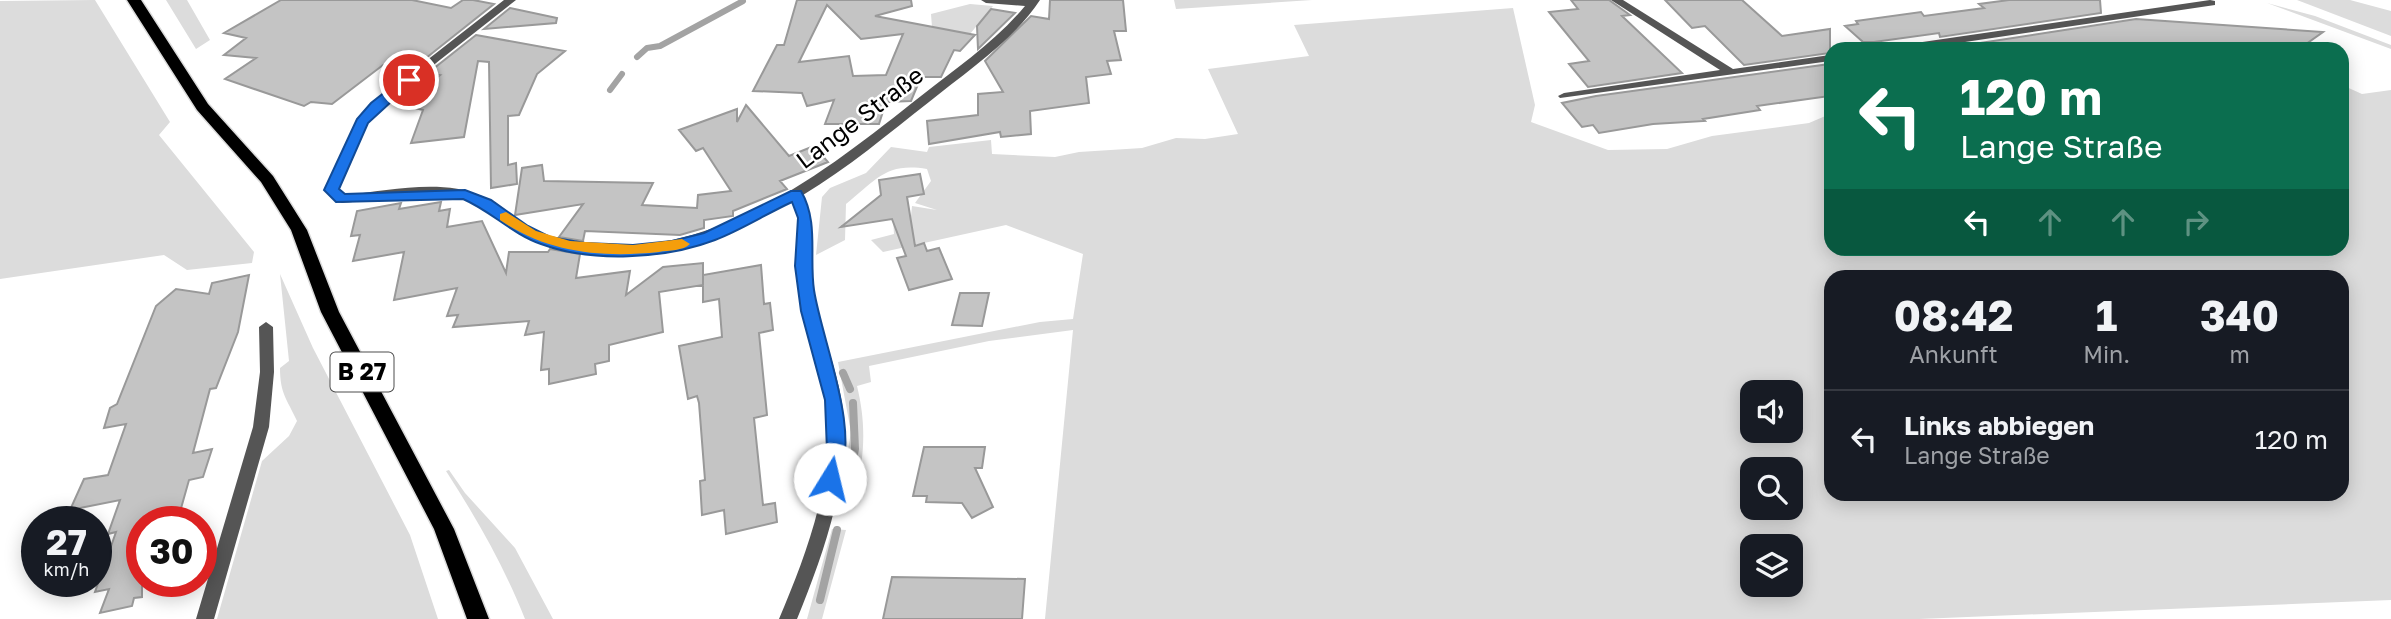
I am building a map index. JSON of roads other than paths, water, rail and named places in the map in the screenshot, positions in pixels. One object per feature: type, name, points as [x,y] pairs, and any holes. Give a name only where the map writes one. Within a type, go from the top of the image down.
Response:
[{"type":"main road","name":"B 27","points":[[134,0],[202,107],[267,179],[299,230],[330,312],[444,529],[478,619]]},
{"type":"street","name":"Lange Straße","points":[[511,0],[376,106],[362,122],[331,190],[342,199],[426,193],[469,195],[522,230],[546,241],[610,250],[657,248],[697,241],[738,225],[796,194],[854,155],[1001,37],[1034,1]]},
{"type":"street","points":[[986,0],[1034,1]]},
{"type":"street","points":[[1616,0],[1732,73]]},
{"type":"street","points":[[1943,42],[2211,3]]},
{"type":"street","points":[[1564,96],[1824,59]]},
{"type":"street","points":[[788,619],[798,596],[823,509],[835,451],[836,426],[833,400],[809,311],[803,266],[806,218],[796,194]]},
{"type":"street","points":[[205,619],[261,427],[267,372],[266,327]]},
{"type":"waterway","points":[[637,57],[647,48],[660,46],[743,1]]},
{"type":"waterway","points":[[610,90],[622,74]]},
{"type":"waterway","points":[[843,373],[850,389]]},
{"type":"waterway","points":[[847,491],[855,449],[853,403]]},
{"type":"waterway","points":[[820,600],[837,530]]}]
